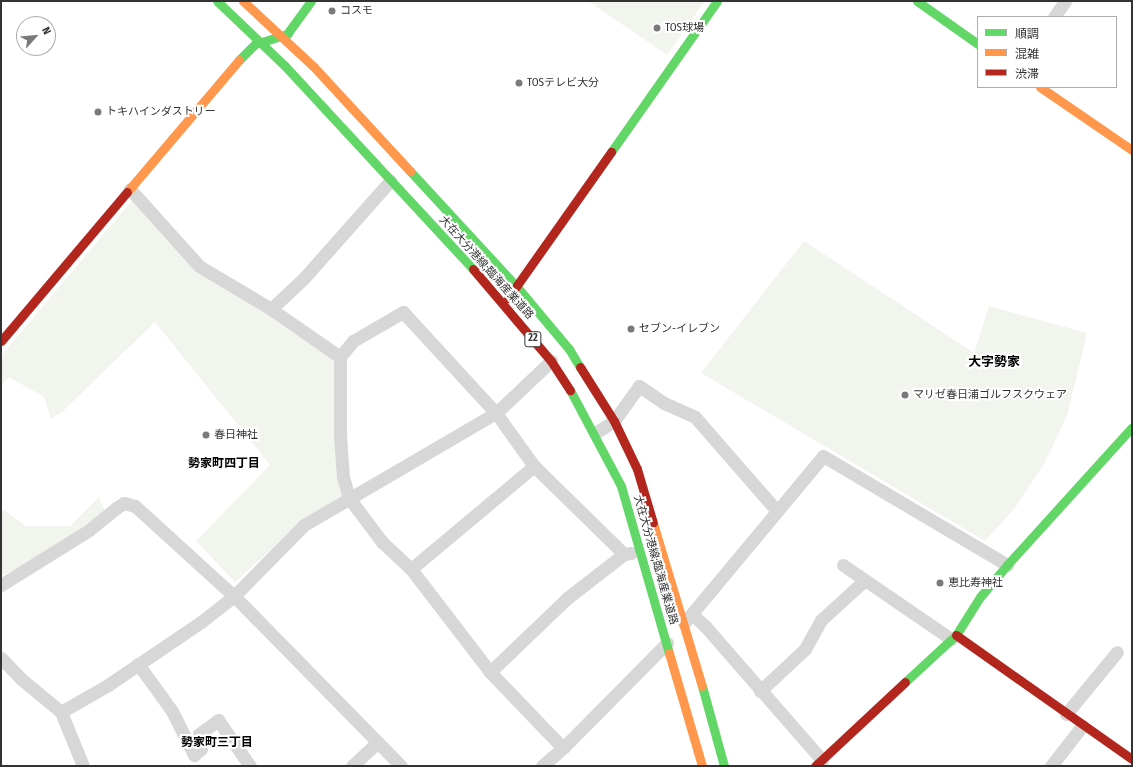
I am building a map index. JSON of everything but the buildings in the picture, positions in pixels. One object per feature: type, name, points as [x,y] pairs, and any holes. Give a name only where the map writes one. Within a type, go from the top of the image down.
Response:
[{"type":"main road","name":"大在大分港線;臨海産業道路","points":[[217,1],[261,42],[503,302],[551,361],[595,433],[621,486],[702,766]]},
{"type":"main road","name":"大在大分港線;臨海産業道路","points":[[243,1],[283,36],[517,287],[569,349],[614,421],[643,488],[688,619],[724,766]]},
{"type":"main road","points":[[1,341],[247,50],[261,42],[283,36],[291,30],[311,1]]},
{"type":"main road","points":[[503,302],[517,287],[717,1]]},
{"type":"main road","points":[[917,1],[977,43]]},
{"type":"main road","points":[[1041,88],[1132,150]]},
{"type":"main road","points":[[819,763],[954,637],[980,597],[1007,565],[1123,434],[1132,427]]},
{"type":"main road","points":[[954,637],[1132,759]]},
{"type":"street","points":[[1055,16],[1065,1]]},
{"type":"street","points":[[271,309],[304,278],[390,181]]},
{"type":"street","points":[[130,189],[199,266],[271,309],[340,357]]},
{"type":"street","points":[[563,748],[490,672],[411,569],[382,542],[349,498],[343,476],[340,357],[354,341],[403,312],[496,413],[534,466],[624,554]]},
{"type":"street","points":[[62,712],[138,664],[234,596],[304,526],[349,498],[496,413],[551,361]]},
{"type":"street","points":[[595,433],[614,421],[639,386],[664,403],[695,417],[777,511]]},
{"type":"street","points":[[819,763],[705,626],[688,619],[823,456],[1007,565]]},
{"type":"street","points":[[411,569],[534,466]]},
{"type":"street","points":[[1,585],[89,530],[124,503],[135,506],[145,512],[234,596],[401,766]]},
{"type":"street","points":[[490,672],[566,599],[624,554],[640,551]]},
{"type":"street","points":[[842,565],[954,637]]},
{"type":"street","points":[[760,691],[805,650],[821,620],[865,580]]},
{"type":"street","points":[[542,766],[563,748],[667,643]]},
{"type":"street","points":[[1066,714],[1117,652]]},
{"type":"street","points":[[1,658],[20,678],[62,712],[83,766]]},
{"type":"street","points":[[138,664],[172,711],[194,755],[201,749],[199,734],[218,720],[250,766]]},
{"type":"street","points":[[1051,766],[1082,726]]},
{"type":"street","points":[[352,766],[378,742]]},
{"type":"shaded area","name":"TOS球場","points":[[588,1],[705,1],[667,55]]},
{"type":"shaded area","points":[[134,198],[195,269],[265,311],[337,359],[345,495],[300,524],[235,582],[196,541],[270,465],[155,322],[63,411],[51,419],[44,397],[9,377],[1,386],[1,356]]},
{"type":"shaded area","name":"マリゼ春日浦ゴルフスクウェア","points":[[804,241],[974,353],[989,306],[1087,333],[1067,416],[1045,462],[1015,508],[985,541],[701,373]]},
{"type":"shaded area","points":[[99,497],[105,511],[42,556],[1,576],[1,508],[26,526],[70,526]]},
{"type":"traffic: fast","points":[[217,1],[285,66],[473,269]]},
{"type":"traffic: fast","points":[[239,60],[255,44],[287,34],[311,1]]},
{"type":"traffic: fast","points":[[611,152],[717,1]]},
{"type":"traffic: fast","points":[[917,1],[977,43]]},
{"type":"traffic: fast","points":[[410,171],[517,287],[569,349],[580,367]]},
{"type":"traffic: fast","points":[[570,390],[621,486],[669,653]]},
{"type":"traffic: fast","points":[[905,682],[956,635],[980,597],[1007,565],[1132,427]]},
{"type":"traffic: fast","points":[[702,686],[724,766]]},
{"type":"traffic: slow","points":[[243,1],[314,67],[410,171]]},
{"type":"traffic: slow","points":[[127,192],[239,60]]},
{"type":"traffic: slow","points":[[1041,88],[1132,150]]},
{"type":"traffic: slow","points":[[653,523],[702,686]]},
{"type":"traffic: slow","points":[[669,653],[702,766]]},
{"type":"traffic: jam","points":[[508,298],[611,152]]},
{"type":"traffic: jam","points":[[1,341],[127,192]]},
{"type":"traffic: jam","points":[[473,269],[551,361],[570,390]]},
{"type":"traffic: jam","points":[[580,367],[614,421],[637,469],[653,523]]},
{"type":"traffic: jam","points":[[956,635],[1132,759]]},
{"type":"traffic: jam","points":[[815,766],[905,682]]},
{"type":"place","name":"コスモ","points":[[332,11]]},
{"type":"place","name":"TOS球場","points":[[657,28]]},
{"type":"place","name":"TOSテレビ大分","points":[[519,83]]},
{"type":"place","name":"トキハインダストリー","points":[[98,112]]},
{"type":"place","name":"セブン-イレブン","points":[[631,329]]},
{"type":"place","name":"マリゼ春日浦ゴルフスクウェア","points":[[905,395]]},
{"type":"place","name":"春日神社","points":[[206,435]]},
{"type":"place","name":"恵比寿神社","points":[[940,583]]},
{"type":"district","name":"大字勢家","points":[[994,362]]},
{"type":"district","name":"勢家町四丁目","points":[[224,464]]},
{"type":"district","name":"勢家町三丁目","points":[[217,743]]}]
